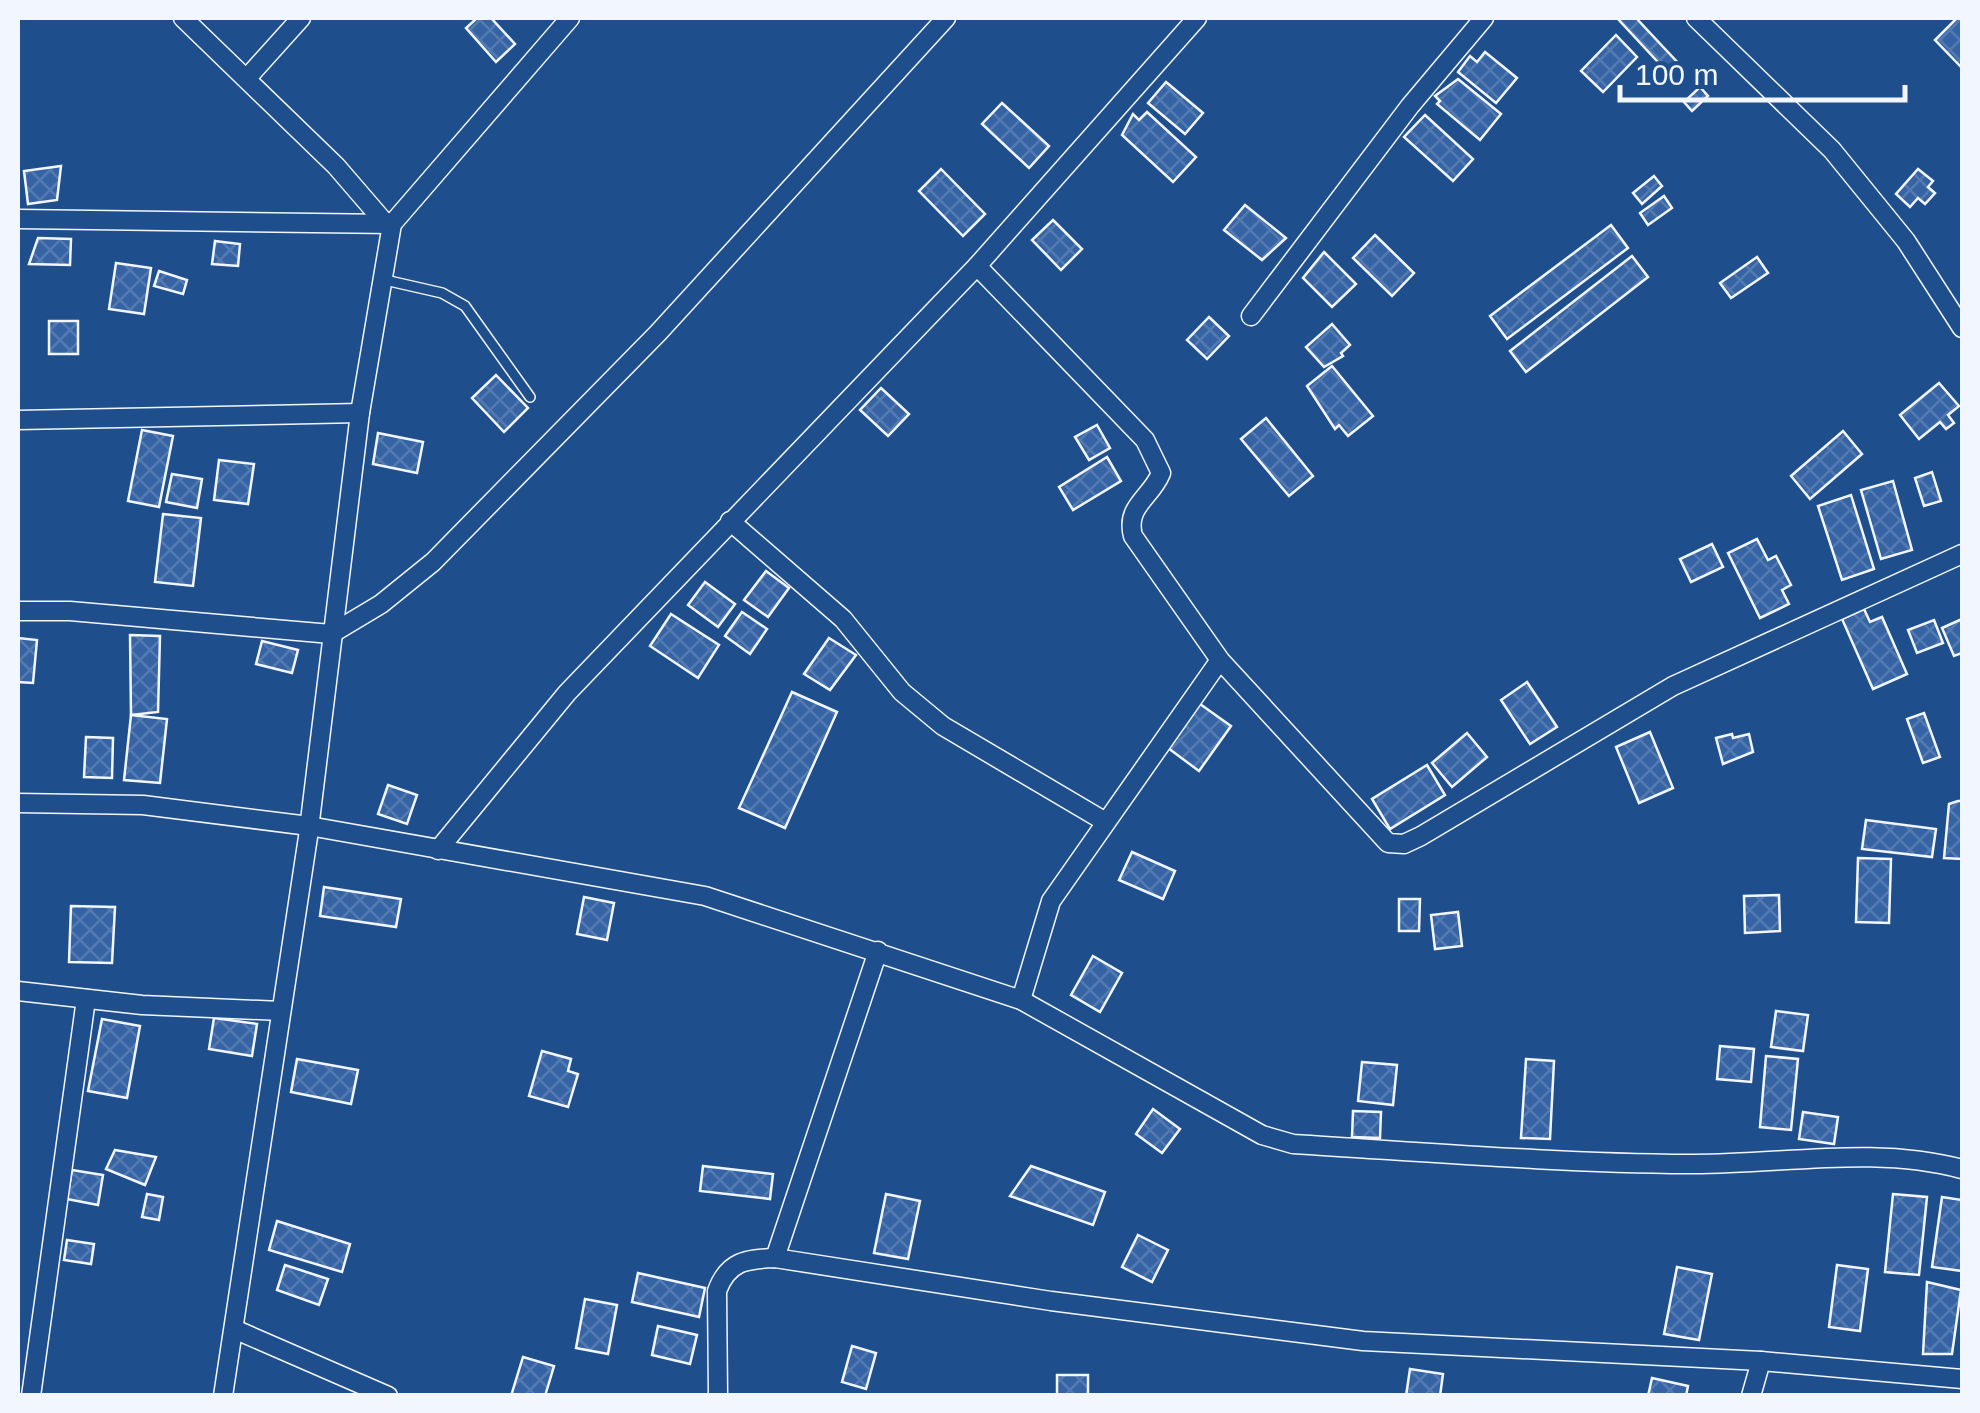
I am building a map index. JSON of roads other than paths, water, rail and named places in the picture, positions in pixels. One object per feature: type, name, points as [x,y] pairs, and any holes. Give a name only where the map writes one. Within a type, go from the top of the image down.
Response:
[{"type":"street","points":[[183,18],[389,224]]},
{"type":"street","points":[[246,78],[302,18]]},
{"type":"street","points":[[223,1396],[309,826],[360,413],[384,280],[389,224],[570,18]]},
{"type":"street","points":[[18,611],[70,611],[331,634],[409,586],[671,319],[946,18]]},
{"type":"street","points":[[438,850],[567,692],[977,266],[1197,18]]},
{"type":"street","points":[[1251,316],[1410,106],[1484,18]]},
{"type":"street","points":[[1696,18],[1832,150],[1906,241],[1962,322]]},
{"type":"street","points":[[18,218],[389,224]]},
{"type":"street","points":[[977,266],[1158,458],[1161,473],[1156,486],[1134,508],[1129,522],[1133,536],[1220,660],[1374,833],[1388,843],[1404,844],[1673,686],[1962,554]]},
{"type":"street","points":[[18,420],[360,413]]},
{"type":"street","points":[[730,520],[843,619],[902,692],[942,726],[1104,821]]},
{"type":"street","points":[[1020,1000],[1051,901],[1220,660]]},
{"type":"street","points":[[18,803],[143,805],[309,826],[705,896],[1020,1000],[1262,1135],[1293,1144],[1693,1164],[1830,1156],[1942,1164],[1962,1169]]},
{"type":"street","points":[[775,1258],[878,951]]},
{"type":"street","points":[[18,992],[282,1011]]},
{"type":"street","points":[[31,1396],[86,999]]},
{"type":"street","points":[[718,1396],[717,1290],[722,1278],[744,1259],[775,1258],[1050,1301],[1363,1341],[1761,1361],[1953,1384]]},
{"type":"street","points":[[234,1328],[388,1396]]},
{"type":"street","points":[[1751,1396],[1761,1361]]},
{"type":"lane","points":[[384,280],[442,293],[465,306],[530,398]]}]
